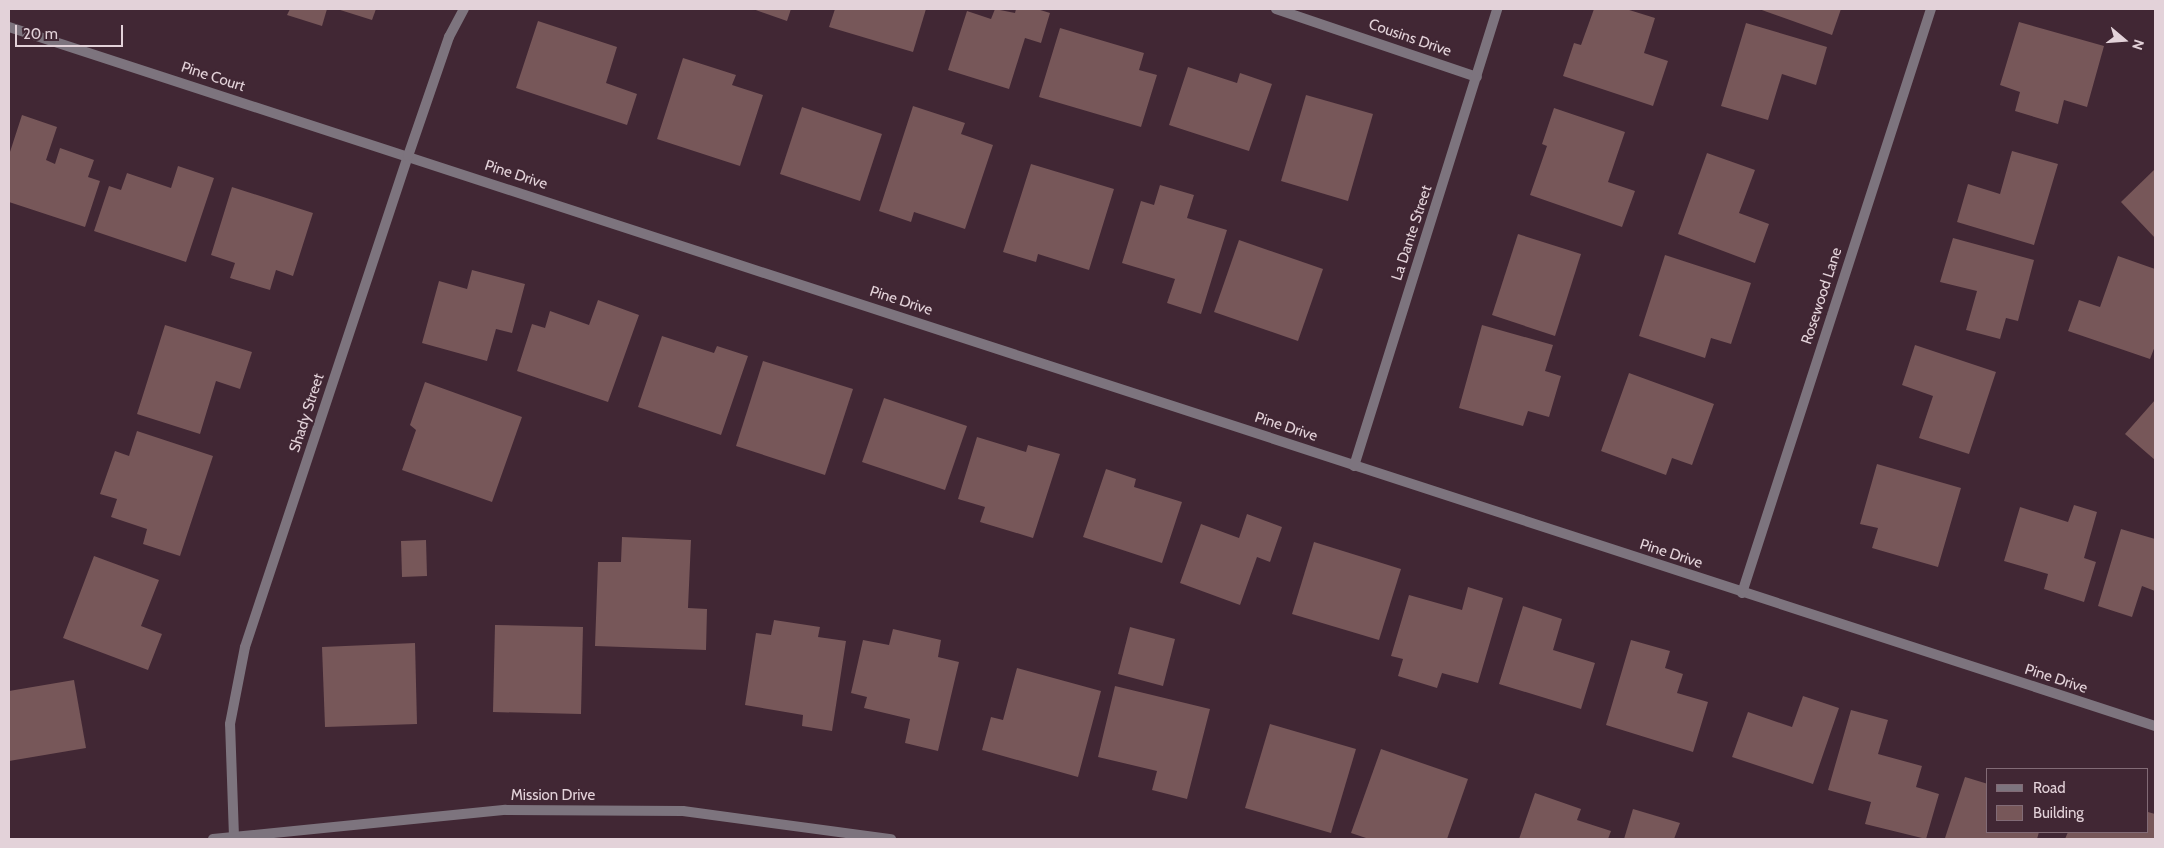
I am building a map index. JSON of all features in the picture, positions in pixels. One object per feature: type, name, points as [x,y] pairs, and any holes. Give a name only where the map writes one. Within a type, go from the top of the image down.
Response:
[{"type":"street","name":"Shady Street","points":[[234,837],[230,724],[245,647],[449,36],[464,9]]},
{"type":"street","name":"Cousins Drive","points":[[1276,9],[1477,77]]},
{"type":"street","name":"La Dante Street","points":[[1354,466],[1497,9]]},
{"type":"street","name":"Rosewood Lane","points":[[1742,593],[1931,9]]},
{"type":"street","name":"Pine Court","points":[[9,27],[408,156]]},
{"type":"street","name":"Pine Drive","points":[[408,156],[1742,593],[2155,726]]},
{"type":"street","name":"Mission Drive","points":[[213,839],[506,810],[683,812],[891,839]]},
{"type":"building","points":[[290,9],[327,9],[322,26],[287,15]]},
{"type":"building","points":[[337,9],[376,9],[372,20]]},
{"type":"building","points":[[753,9],[791,9],[787,21]]},
{"type":"building","points":[[835,9],[926,9],[913,52],[829,27]]},
{"type":"building","points":[[995,9],[1015,13],[1016,9],[1037,9],[1050,13],[1041,43],[1025,38],[1009,89],[948,70],[967,11],[991,19]]},
{"type":"building","points":[[1594,9],[1626,9],[1655,18],[1644,53],[1668,61],[1653,106],[1563,76],[1574,43],[1581,45]]},
{"type":"building","points":[[1759,9],[1841,9],[1832,35]]},
{"type":"building","points":[[538,21],[617,47],[606,83],[637,94],[627,125],[516,88]]},
{"type":"building","points":[[2019,22],[2104,46],[2087,107],[2064,100],[2058,124],[2015,111],[2020,92],[2000,85]]},
{"type":"building","points":[[1746,23],[1827,47],[1816,85],[1782,74],[1768,120],[1721,106]]},
{"type":"building","points":[[1060,28],[1144,53],[1139,70],[1157,75],[1141,127],[1039,97]]},
{"type":"building","points":[[683,58],[736,75],[732,85],[763,95],[740,166],[657,139]]},
{"type":"building","points":[[1188,67],[1237,83],[1240,73],[1272,84],[1249,151],[1169,125]]},
{"type":"building","points":[[1306,95],[1373,114],[1348,201],[1281,181]]},
{"type":"building","points":[[913,106],[965,123],[961,134],[993,145],[965,229],[914,212],[911,222],[879,211]]},
{"type":"building","points":[[802,107],[882,134],[860,201],[780,174]]},
{"type":"building","points":[[1554,108],[1625,132],[1608,182],[1635,191],[1622,227],[1530,195],[1547,146],[1542,144]]},
{"type":"building","points":[[22,115],[57,127],[46,160],[55,164],[60,148],[94,160],[88,177],[100,181],[85,227],[9,202],[9,155]]},
{"type":"building","points":[[2012,151],[2058,164],[2034,245],[1957,222],[1968,184],[2000,194]]},
{"type":"building","points":[[1707,153],[1755,170],[1739,213],[1769,224],[1755,263],[1678,234]]},
{"type":"building","points":[[1031,164],[1114,189],[1089,270],[1038,254],[1036,262],[1003,252]]},
{"type":"building","points":[[178,166],[214,178],[186,262],[94,231],[109,186],[121,190],[127,173],[171,188]]},
{"type":"building","points":[[2155,169],[2155,238],[2121,202]]},
{"type":"building","points":[[1160,185],[1194,195],[1187,218],[1227,230],[1201,314],[1167,303],[1175,279],[1122,263],[1141,201],[1154,205]]},
{"type":"building","points":[[232,187],[313,213],[293,276],[276,270],[270,290],[230,278],[235,263],[211,255]]},
{"type":"building","points":[[1518,234],[1581,254],[1555,336],[1492,315]]},
{"type":"building","points":[[1953,238],[2034,260],[2018,321],[2006,318],[2000,339],[1966,330],[1977,291],[1940,282]]},
{"type":"building","points":[[1239,240],[1323,269],[1298,341],[1214,312]]},
{"type":"building","points":[[1665,255],[1751,283],[1731,344],[1711,338],[1705,358],[1639,336]]},
{"type":"building","points":[[2118,256],[2155,269],[2155,346],[2150,359],[2068,331],[2079,300],[2100,307]]},
{"type":"building","points":[[472,270],[525,284],[512,333],[496,329],[487,361],[422,343],[439,281],[467,289]]},
{"type":"building","points":[[598,300],[639,315],[608,402],[517,371],[532,324],[545,328],[550,311],[589,325]]},
{"type":"building","points":[[165,325],[252,352],[240,389],[216,381],[200,434],[137,414]]},
{"type":"building","points":[[1482,325],[1553,345],[1545,371],[1561,376],[1549,417],[1528,411],[1523,426],[1459,408]]},
{"type":"building","points":[[662,336],[714,353],[717,346],[748,356],[721,435],[638,407]]},
{"type":"building","points":[[1915,345],[1996,372],[1969,454],[1919,438],[1933,396],[1902,385]]},
{"type":"building","points":[[763,361],[853,389],[825,475],[736,446]]},
{"type":"building","points":[[1629,373],[1714,404],[1692,465],[1672,458],[1666,475],[1601,451]]},
{"type":"building","points":[[425,382],[522,417],[492,502],[402,470],[416,430],[410,425]]},
{"type":"building","points":[[884,398],[967,426],[945,490],[862,462]]},
{"type":"building","points":[[2155,400],[2155,460],[2125,434]]},
{"type":"building","points":[[137,431],[213,456],[180,556],[143,544],[147,529],[111,517],[117,499],[100,494],[115,451],[129,456]]},
{"type":"building","points":[[977,437],[1026,452],[1028,445],[1060,454],[1033,538],[980,522],[985,507],[958,499]]},
{"type":"building","points":[[1877,464],[1961,488],[1938,567],[1872,548],[1878,528],[1860,524]]},
{"type":"building","points":[[1106,469],[1136,479],[1134,487],[1182,502],[1162,563],[1083,537]]},
{"type":"building","points":[[2074,505],[2097,512],[2084,558],[2096,562],[2084,602],[2044,589],[2048,574],[2004,561],[2020,507],[2068,522]]},
{"type":"building","points":[[1247,514],[1282,527],[1270,562],[1257,557],[1240,605],[1180,583],[1201,524],[1239,538]]},
{"type":"building","points":[[2121,529],[2155,539],[2155,591],[2142,586],[2132,617],[2098,606]]},
{"type":"building","points":[[622,537],[691,540],[688,608],[707,609],[706,650],[595,646],[598,562],[621,562]]},
{"type":"building","points":[[426,540],[427,576],[402,577],[401,541]]},
{"type":"building","points":[[1314,542],[1401,569],[1379,640],[1292,614]]},
{"type":"building","points":[[94,556],[159,580],[141,626],[162,634],[148,670],[63,638]]},
{"type":"building","points":[[1468,587],[1503,598],[1478,683],[1442,673],[1437,688],[1398,676],[1403,659],[1391,656],[1409,595],[1462,610]]},
{"type":"building","points":[[1523,606],[1562,619],[1553,650],[1595,663],[1581,709],[1499,684]]},
{"type":"building","points":[[774,620],[820,627],[818,637],[846,641],[832,731],[802,726],[803,715],[745,705],[756,633],[771,635]]},
{"type":"building","points":[[495,625],[583,627],[581,714],[493,712]]},
{"type":"building","points":[[1130,627],[1175,639],[1163,686],[1118,674]]},
{"type":"building","points":[[893,629],[941,640],[938,657],[959,662],[938,751],[905,743],[910,719],[864,708],[867,697],[851,693],[863,640],[889,645]]},
{"type":"building","points":[[1631,640],[1670,651],[1665,668],[1683,674],[1677,693],[1708,702],[1693,752],[1606,725]]},
{"type":"building","points":[[415,643],[417,724],[325,727],[322,647]]},
{"type":"building","points":[[1017,668],[1101,691],[1078,777],[982,750],[991,717],[1003,720]]},
{"type":"building","points":[[74,680],[86,748],[9,761],[9,691]]},
{"type":"building","points":[[1115,686],[1210,709],[1187,799],[1152,790],[1157,771],[1098,757]]},
{"type":"building","points":[[1803,696],[1839,708],[1813,784],[1732,757],[1748,712],[1792,727]]},
{"type":"building","points":[[1851,710],[1888,720],[1878,754],[1922,766],[1916,787],[1939,794],[1926,839],[1865,824],[1871,802],[1828,790]]},
{"type":"building","points":[[1270,724],[1356,749],[1331,833],[1245,808]]},
{"type":"building","points":[[1381,749],[1468,779],[1447,839],[1369,839],[1351,833]]},
{"type":"building","points":[[1965,777],[1986,783],[1986,833],[2039,833],[2037,839],[1945,838]]},
{"type":"building","points":[[1535,793],[1581,809],[1577,820],[1611,831],[1608,839],[1519,839]]},
{"type":"building","points":[[1633,809],[1680,823],[1674,839],[1624,839]]},
{"type":"building","points":[[2149,812],[2155,814],[2155,839],[2065,839],[2068,833],[2149,833]]}]
